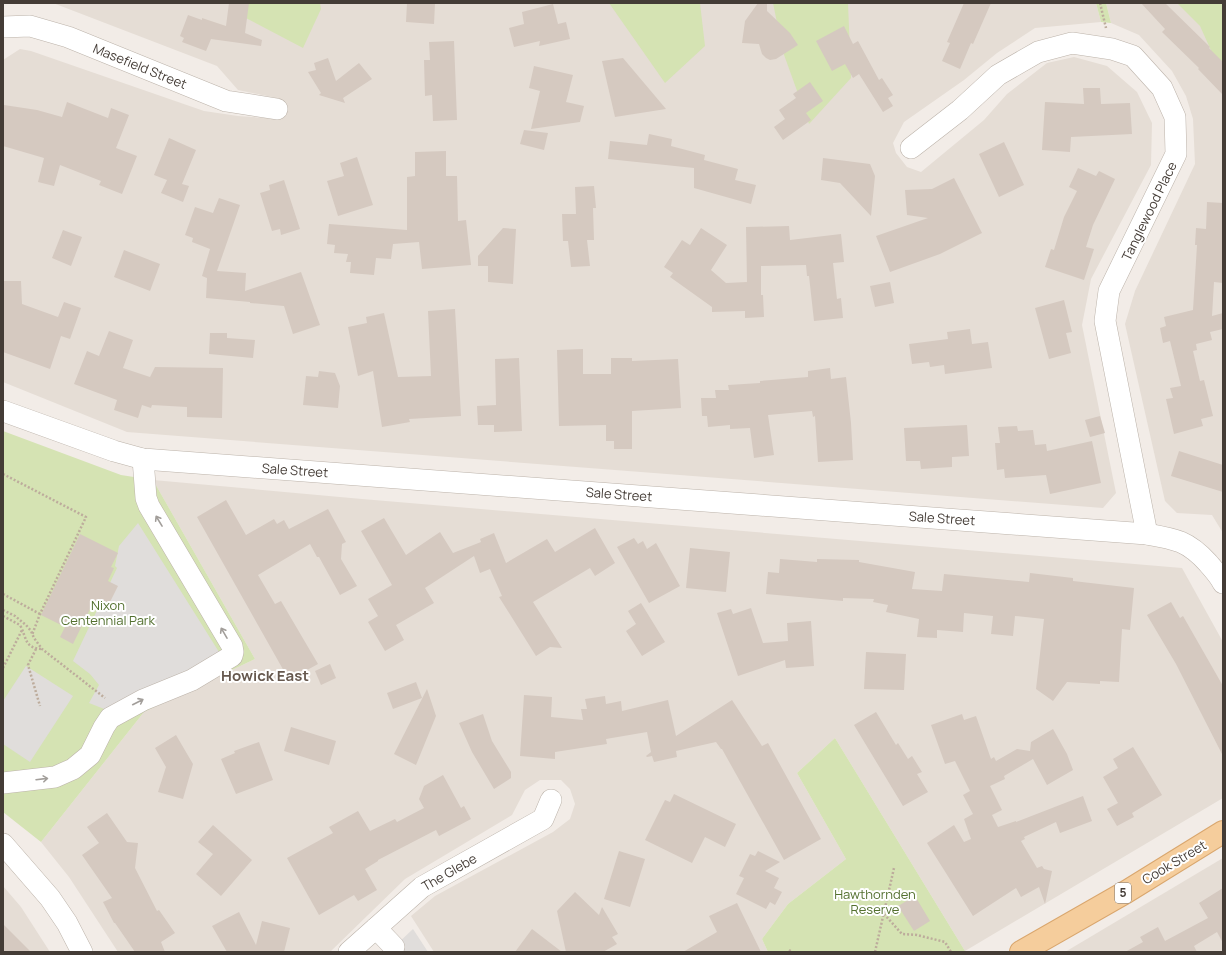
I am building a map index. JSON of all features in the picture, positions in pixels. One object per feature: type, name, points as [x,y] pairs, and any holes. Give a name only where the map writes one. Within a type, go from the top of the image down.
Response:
[{"type":"main road","name":"Cook Street","points":[[1021,952],[1126,892],[1223,832]]},
{"type":"street","name":"Masefield Street","points":[[3,27],[30,26],[68,37],[226,101],[277,109]]},
{"type":"street","name":"Tanglewood Place","points":[[911,148],[960,110],[998,75],[1038,52],[1072,43],[1112,49],[1133,56],[1162,88],[1175,117],[1176,154],[1109,291],[1105,321],[1147,534]]},
{"type":"street","name":"Sale Street","points":[[3,411],[114,451],[143,459],[1147,534],[1170,538],[1185,543],[1197,551],[1219,576],[1223,583]]},
{"type":"street","points":[[3,783],[55,778],[73,770],[90,756],[110,718],[143,700],[192,680],[232,656],[232,646],[149,506],[146,498],[143,459]]},
{"type":"street","name":"The Glebe","points":[[349,952],[422,887],[543,819],[551,800]]},
{"type":"street","points":[[3,844],[50,898],[67,923],[82,952]]},
{"type":"street","points":[[376,928],[394,947]]},
{"type":"path","points":[[1100,3],[1112,49]]},
{"type":"path","points":[[3,474],[86,517],[40,614],[32,635]]},
{"type":"path","points":[[3,594],[40,614]]},
{"type":"path","points":[[3,610],[15,616],[26,625],[42,649],[106,698]]},
{"type":"path","points":[[3,616],[20,625],[28,645],[42,649]]},
{"type":"path","points":[[3,668],[23,630]]},
{"type":"path","points":[[36,648],[28,665],[40,706]]},
{"type":"path","points":[[875,952],[894,868]]},
{"type":"path","points":[[884,914],[902,934],[917,935],[945,942],[951,952]]},
{"type":"shaded area","points":[[53,3],[1096,3],[1101,22],[1035,28],[997,53],[964,80],[904,122],[893,143],[896,153],[907,167],[921,172],[984,120],[1007,94],[1047,63],[1074,57],[1107,66],[1137,92],[1152,123],[1151,165],[1091,279],[1082,325],[1116,493],[1103,508],[127,432],[3,382],[3,60],[20,49],[31,51],[204,111],[238,116],[278,119],[281,99],[238,90],[217,66]]},
{"type":"shaded area","points":[[1106,3],[1223,3],[1223,533],[1212,515],[1177,513],[1165,501],[1125,324],[1135,291],[1195,164],[1193,119],[1186,96],[1172,71],[1139,35],[1111,23]]},
{"type":"shaded area","points":[[153,480],[1182,568],[1223,642],[1223,798],[965,951],[835,738],[797,773],[846,859],[788,904],[762,939],[768,952],[434,952],[411,916],[435,896],[553,832],[570,819],[575,804],[570,789],[561,780],[540,780],[525,790],[512,815],[405,879],[330,952],[118,952],[69,877],[41,842],[144,712],[255,659]]},
{"type":"shaded area","points":[[138,523],[219,652],[117,714],[89,703],[99,685],[90,674],[73,661],[117,568],[115,566],[119,546]]},
{"type":"shaded area","points":[[26,666],[73,696],[30,762],[3,744],[3,701]]},
{"type":"shaded area","points":[[1223,858],[1223,952],[1065,952]]},
{"type":"shaded area","points":[[3,886],[21,907],[50,952],[3,952]]},
{"type":"shaded area","points":[[413,929],[428,952],[388,952],[394,947]]},
{"type":"green space","points":[[238,3],[320,3],[321,9],[303,48],[244,17]]},
{"type":"green space","points":[[609,3],[700,3],[705,46],[665,83]]},
{"type":"green space","points":[[773,3],[848,3],[851,78],[809,124],[783,52]]},
{"type":"green space","points":[[1096,3],[1106,3],[1111,23],[1101,22]]},
{"type":"green space","points":[[1177,3],[1223,3],[1223,77],[1200,26]]},
{"type":"green space","name":"Nixon Centennial Park","points":[[3,431],[121,475],[153,480],[255,659],[144,712],[41,842],[3,812]]},
{"type":"green space","name":"Hawthornden Reserve","points":[[835,738],[965,951],[768,952],[762,939],[788,904],[846,859],[797,773]]},
{"type":"building","points":[[229,3],[249,3],[245,33],[262,40],[261,46],[211,39],[206,51],[182,42],[184,38],[180,36],[188,15],[226,26]]},
{"type":"building","points":[[407,3],[435,3],[434,24],[406,22]]},
{"type":"building","points":[[758,3],[767,3],[767,11],[790,33],[798,45],[776,59],[770,60],[766,58],[762,54],[759,44],[742,43],[745,21]]},
{"type":"building","points":[[964,3],[991,3],[960,69],[942,61],[950,43],[947,42]]},
{"type":"building","points":[[1141,3],[1165,3],[1210,47],[1209,48],[1223,62],[1223,95],[1198,69],[1199,68],[1162,32],[1165,29]]},
{"type":"building","points":[[553,4],[558,24],[566,22],[570,39],[539,46],[540,41],[514,47],[509,28],[524,24],[522,12]]},
{"type":"building","points":[[844,26],[853,44],[858,41],[879,80],[882,78],[893,95],[888,98],[893,106],[883,112],[859,74],[853,78],[845,64],[832,71],[816,41]]},
{"type":"building","points":[[454,41],[457,120],[433,121],[432,95],[425,96],[424,60],[430,60],[429,42]]},
{"type":"building","points":[[328,58],[336,81],[359,63],[372,79],[343,98],[345,103],[319,95],[321,93],[308,72],[316,70],[314,63]]},
{"type":"building","points":[[623,58],[666,109],[615,117],[602,61]]},
{"type":"building","points":[[534,66],[573,75],[566,102],[584,106],[580,122],[531,129],[540,91],[529,88]]},
{"type":"building","points":[[810,82],[823,101],[806,113],[811,120],[783,140],[774,127],[785,119],[779,110],[796,98],[793,94]]},
{"type":"building","points":[[1083,88],[1100,88],[1101,104],[1130,103],[1132,134],[1071,137],[1070,152],[1042,150],[1045,102],[1084,104]]},
{"type":"building","points":[[67,102],[108,118],[111,108],[129,115],[116,148],[137,156],[122,194],[99,185],[101,181],[60,165],[54,186],[38,182],[44,158],[3,146],[4,105],[37,110],[62,117]]},
{"type":"building","points":[[524,130],[548,133],[544,150],[520,144]]},
{"type":"building","points":[[649,134],[672,139],[671,146],[705,155],[704,160],[738,169],[735,180],[756,185],[751,204],[694,188],[694,168],[608,159],[610,141],[647,145]]},
{"type":"building","points":[[169,138],[196,150],[182,184],[189,186],[183,202],[161,193],[167,180],[154,175]]},
{"type":"building","points":[[1004,142],[1024,185],[999,197],[979,154]]},
{"type":"building","points":[[446,151],[446,176],[457,176],[458,221],[466,220],[471,265],[422,269],[419,242],[393,244],[391,259],[376,258],[374,275],[350,273],[351,262],[346,262],[348,254],[334,253],[335,245],[327,244],[329,224],[407,230],[407,177],[415,176],[415,152]]},
{"type":"building","points":[[357,157],[373,205],[338,216],[327,181],[344,176],[340,163]]},
{"type":"building","points":[[823,158],[870,164],[875,176],[871,216],[840,183],[821,180]]},
{"type":"building","points":[[1078,168],[1096,176],[1099,171],[1115,179],[1093,225],[1086,247],[1094,249],[1084,280],[1045,267],[1051,249],[1054,250],[1064,217],[1077,191],[1069,187]]},
{"type":"building","points":[[954,178],[982,233],[940,254],[890,272],[876,236],[928,218],[907,215],[905,190],[932,189]]},
{"type":"building","points":[[284,180],[300,229],[281,235],[280,229],[272,231],[260,193],[270,190],[269,185]]},
{"type":"building","points":[[594,186],[596,208],[593,208],[594,240],[587,240],[590,266],[571,267],[568,241],[563,241],[562,214],[576,214],[575,187]]},
{"type":"building","points":[[219,198],[240,205],[217,271],[246,273],[245,291],[301,272],[320,325],[293,334],[284,306],[206,298],[207,278],[202,276],[210,249],[192,242],[193,238],[185,235],[195,207],[213,213]]},
{"type":"building","points":[[1207,202],[1223,203],[1223,283],[1214,282],[1212,316],[1223,313],[1223,329],[1210,332],[1212,340],[1196,344],[1197,350],[1193,351],[1200,381],[1204,380],[1213,416],[1201,419],[1203,426],[1174,434],[1166,399],[1173,398],[1170,388],[1181,386],[1170,341],[1163,343],[1160,328],[1166,326],[1164,317],[1193,310],[1197,245],[1195,245],[1196,228],[1206,229]]},
{"type":"building","points":[[789,226],[790,240],[841,234],[844,262],[833,263],[837,299],[841,298],[843,318],[814,321],[809,276],[807,276],[806,265],[761,266],[761,295],[763,295],[764,317],[745,318],[745,311],[712,312],[712,307],[670,277],[673,273],[664,267],[682,240],[690,245],[701,228],[727,245],[711,270],[726,283],[747,282],[746,227]]},
{"type":"building","points":[[503,228],[516,229],[513,284],[488,282],[488,266],[478,266],[478,256]]},
{"type":"building","points":[[63,230],[82,237],[71,266],[52,258]]},
{"type":"building","points":[[124,250],[160,264],[150,291],[114,277]]},
{"type":"building","points":[[3,281],[21,281],[22,304],[58,317],[64,302],[81,308],[70,339],[61,336],[50,369],[3,352]]},
{"type":"building","points":[[890,282],[894,303],[875,307],[870,286]]},
{"type":"building","points":[[1064,300],[1072,332],[1066,333],[1071,353],[1049,359],[1035,308]]},
{"type":"building","points":[[455,309],[461,416],[409,419],[410,422],[382,427],[373,371],[358,376],[348,327],[367,323],[366,317],[384,313],[398,377],[431,376],[428,311]]},
{"type":"building","points":[[970,329],[972,344],[988,342],[992,368],[945,374],[944,365],[930,367],[929,362],[912,364],[909,344],[948,339],[947,332]]},
{"type":"building","points":[[109,331],[133,340],[123,368],[150,377],[155,367],[223,368],[222,418],[187,417],[187,407],[152,405],[151,408],[142,405],[138,418],[114,410],[117,400],[74,384],[87,351],[99,356]]},
{"type":"building","points":[[210,333],[227,333],[227,338],[255,340],[253,358],[209,354]]},
{"type":"building","points":[[583,349],[583,374],[611,374],[611,358],[632,358],[632,361],[678,359],[681,408],[632,411],[632,449],[614,449],[614,441],[606,441],[606,425],[559,426],[557,350]]},
{"type":"building","points":[[519,358],[522,431],[494,432],[494,425],[478,425],[477,406],[496,405],[495,359]]},
{"type":"building","points":[[830,368],[831,379],[846,377],[853,460],[818,462],[815,416],[813,417],[812,411],[768,415],[774,455],[754,458],[750,428],[730,429],[730,425],[708,427],[707,416],[702,416],[701,398],[716,398],[715,390],[729,390],[728,385],[808,377],[808,371]]},
{"type":"building","points":[[319,371],[335,373],[340,386],[338,408],[303,405],[306,376],[318,377]]},
{"type":"building","points":[[1100,416],[1105,433],[1090,437],[1085,420]]},
{"type":"building","points":[[967,425],[969,456],[952,457],[952,467],[921,469],[920,461],[906,461],[904,428]]},
{"type":"building","points":[[1017,426],[1018,431],[1033,430],[1035,445],[1046,444],[1047,451],[1092,441],[1101,483],[1050,494],[1046,475],[1005,478],[1004,469],[997,470],[995,443],[1000,443],[998,427]]},
{"type":"building","points":[[1179,451],[1223,465],[1223,492],[1171,476]]},
{"type":"building","points":[[226,500],[246,535],[274,519],[277,524],[284,520],[289,529],[328,509],[346,542],[342,544],[341,559],[357,586],[340,595],[310,544],[258,575],[275,604],[281,601],[318,664],[289,680],[197,517]]},
{"type":"building","points":[[384,518],[406,555],[440,532],[453,553],[481,542],[480,539],[494,533],[506,563],[547,539],[555,552],[595,528],[615,563],[595,576],[590,568],[533,602],[562,648],[550,647],[536,656],[499,597],[502,596],[490,569],[480,573],[474,556],[425,588],[434,603],[396,625],[404,640],[385,651],[368,622],[378,616],[368,599],[392,585],[361,531]]},
{"type":"building","points":[[80,534],[118,553],[111,567],[114,568],[108,581],[118,586],[108,606],[97,600],[92,610],[90,609],[73,644],[60,637],[65,627],[41,615]]},
{"type":"building","points":[[634,538],[638,544],[643,541],[647,549],[656,543],[680,586],[649,603],[617,547]]},
{"type":"building","points":[[690,548],[730,552],[726,592],[686,588]]},
{"type":"building","points":[[780,559],[817,562],[817,559],[859,560],[859,562],[915,572],[912,589],[942,591],[944,574],[1029,582],[1030,573],[1073,578],[1073,581],[1134,588],[1130,630],[1122,629],[1119,682],[1100,681],[1100,684],[1067,682],[1053,701],[1036,689],[1044,619],[1015,616],[1013,636],[991,634],[993,616],[964,613],[963,632],[937,630],[937,638],[917,637],[919,619],[886,612],[888,605],[873,602],[874,599],[843,598],[843,601],[766,594],[768,572],[779,573]]},
{"type":"building","points":[[1171,602],[1180,618],[1183,616],[1223,686],[1223,756],[1176,664],[1147,615]]},
{"type":"building","points":[[641,603],[665,642],[642,656],[626,631],[636,624],[628,611]]},
{"type":"building","points":[[751,608],[763,643],[788,641],[787,623],[811,621],[814,666],[786,668],[785,660],[738,676],[717,613],[731,609],[733,614]]},
{"type":"building","points":[[866,652],[906,654],[904,690],[864,689]]},
{"type":"building","points":[[330,664],[336,678],[321,685],[315,671]]},
{"type":"building","points":[[416,682],[422,698],[393,709],[387,693]]},
{"type":"building","points":[[427,689],[436,716],[416,765],[394,754]]},
{"type":"building","points":[[524,695],[552,697],[551,717],[583,720],[581,709],[587,709],[585,699],[605,696],[606,704],[621,701],[622,711],[668,700],[676,736],[732,700],[762,746],[768,743],[821,839],[784,860],[722,749],[716,742],[676,751],[677,757],[654,762],[652,756],[646,756],[651,752],[647,732],[606,739],[607,744],[555,752],[555,759],[520,756]]},
{"type":"building","points":[[876,712],[896,745],[898,743],[908,759],[912,756],[922,772],[917,774],[928,792],[903,806],[854,725]]},
{"type":"building","points":[[483,714],[492,741],[511,772],[511,778],[494,789],[472,752],[459,723]]},
{"type":"building","points":[[962,714],[964,720],[976,716],[991,759],[994,757],[996,761],[1017,749],[1030,751],[1031,742],[1053,729],[1067,754],[1073,770],[1047,785],[1033,759],[1004,776],[1005,779],[990,786],[1002,810],[992,815],[998,827],[1016,822],[1083,796],[1092,821],[1060,833],[1056,822],[1024,837],[1025,839],[1021,841],[1037,868],[1042,866],[1044,869],[1052,871],[1045,904],[1039,887],[1021,897],[1016,888],[973,916],[927,843],[954,825],[964,842],[971,839],[964,819],[973,814],[963,795],[970,791],[955,761],[945,764],[931,725]]},
{"type":"building","points":[[291,727],[336,741],[329,765],[284,751]]},
{"type":"building","points":[[176,735],[193,764],[183,799],[158,792],[166,767],[155,748]]},
{"type":"building","points":[[259,742],[273,780],[236,794],[221,759],[235,753],[234,751]]},
{"type":"building","points":[[1133,747],[1162,795],[1132,813],[1134,817],[1117,826],[1107,809],[1118,803],[1103,777],[1118,768],[1113,759]]},
{"type":"building","points":[[443,775],[461,808],[464,806],[471,819],[439,836],[436,830],[378,860],[365,869],[377,890],[358,901],[354,895],[319,915],[287,858],[333,833],[329,827],[358,811],[370,831],[395,819],[397,822],[424,808],[419,799],[424,786]]},
{"type":"building","points":[[674,794],[736,824],[725,847],[705,837],[692,863],[645,840],[665,800],[670,802]]},
{"type":"building","points":[[107,813],[127,842],[138,843],[135,868],[157,911],[159,910],[175,933],[161,942],[165,952],[135,952],[114,923],[103,902],[112,898],[82,855],[99,843],[87,827]]},
{"type":"building","points":[[213,825],[252,860],[221,896],[196,874],[213,854],[198,842]]},
{"type":"building","points":[[619,851],[645,859],[630,907],[604,899]]},
{"type":"building","points":[[758,851],[780,862],[765,871],[779,878],[774,888],[782,892],[775,905],[770,902],[766,909],[736,894],[744,878],[739,876],[750,854],[755,856]]},
{"type":"building","points":[[1223,888],[1223,943],[1217,932],[1194,946],[1197,952],[1125,952],[1143,942],[1140,937],[1158,927],[1165,941],[1208,918],[1199,903]]},
{"type":"building","points":[[575,892],[599,915],[602,907],[618,934],[612,937],[617,944],[603,952],[566,952],[557,911]]},
{"type":"building","points":[[915,896],[930,921],[914,931],[898,906]]},
{"type":"building","points":[[737,903],[761,952],[683,952],[717,932],[709,916]]},
{"type":"building","points":[[239,912],[256,945],[262,921],[290,928],[284,952],[227,952],[212,926]]},
{"type":"building","points":[[3,924],[31,952],[3,952]]},
{"type":"building","points":[[532,929],[562,952],[515,952]]},
{"type":"district","name":"Howick East","points":[[265,676]]}]
